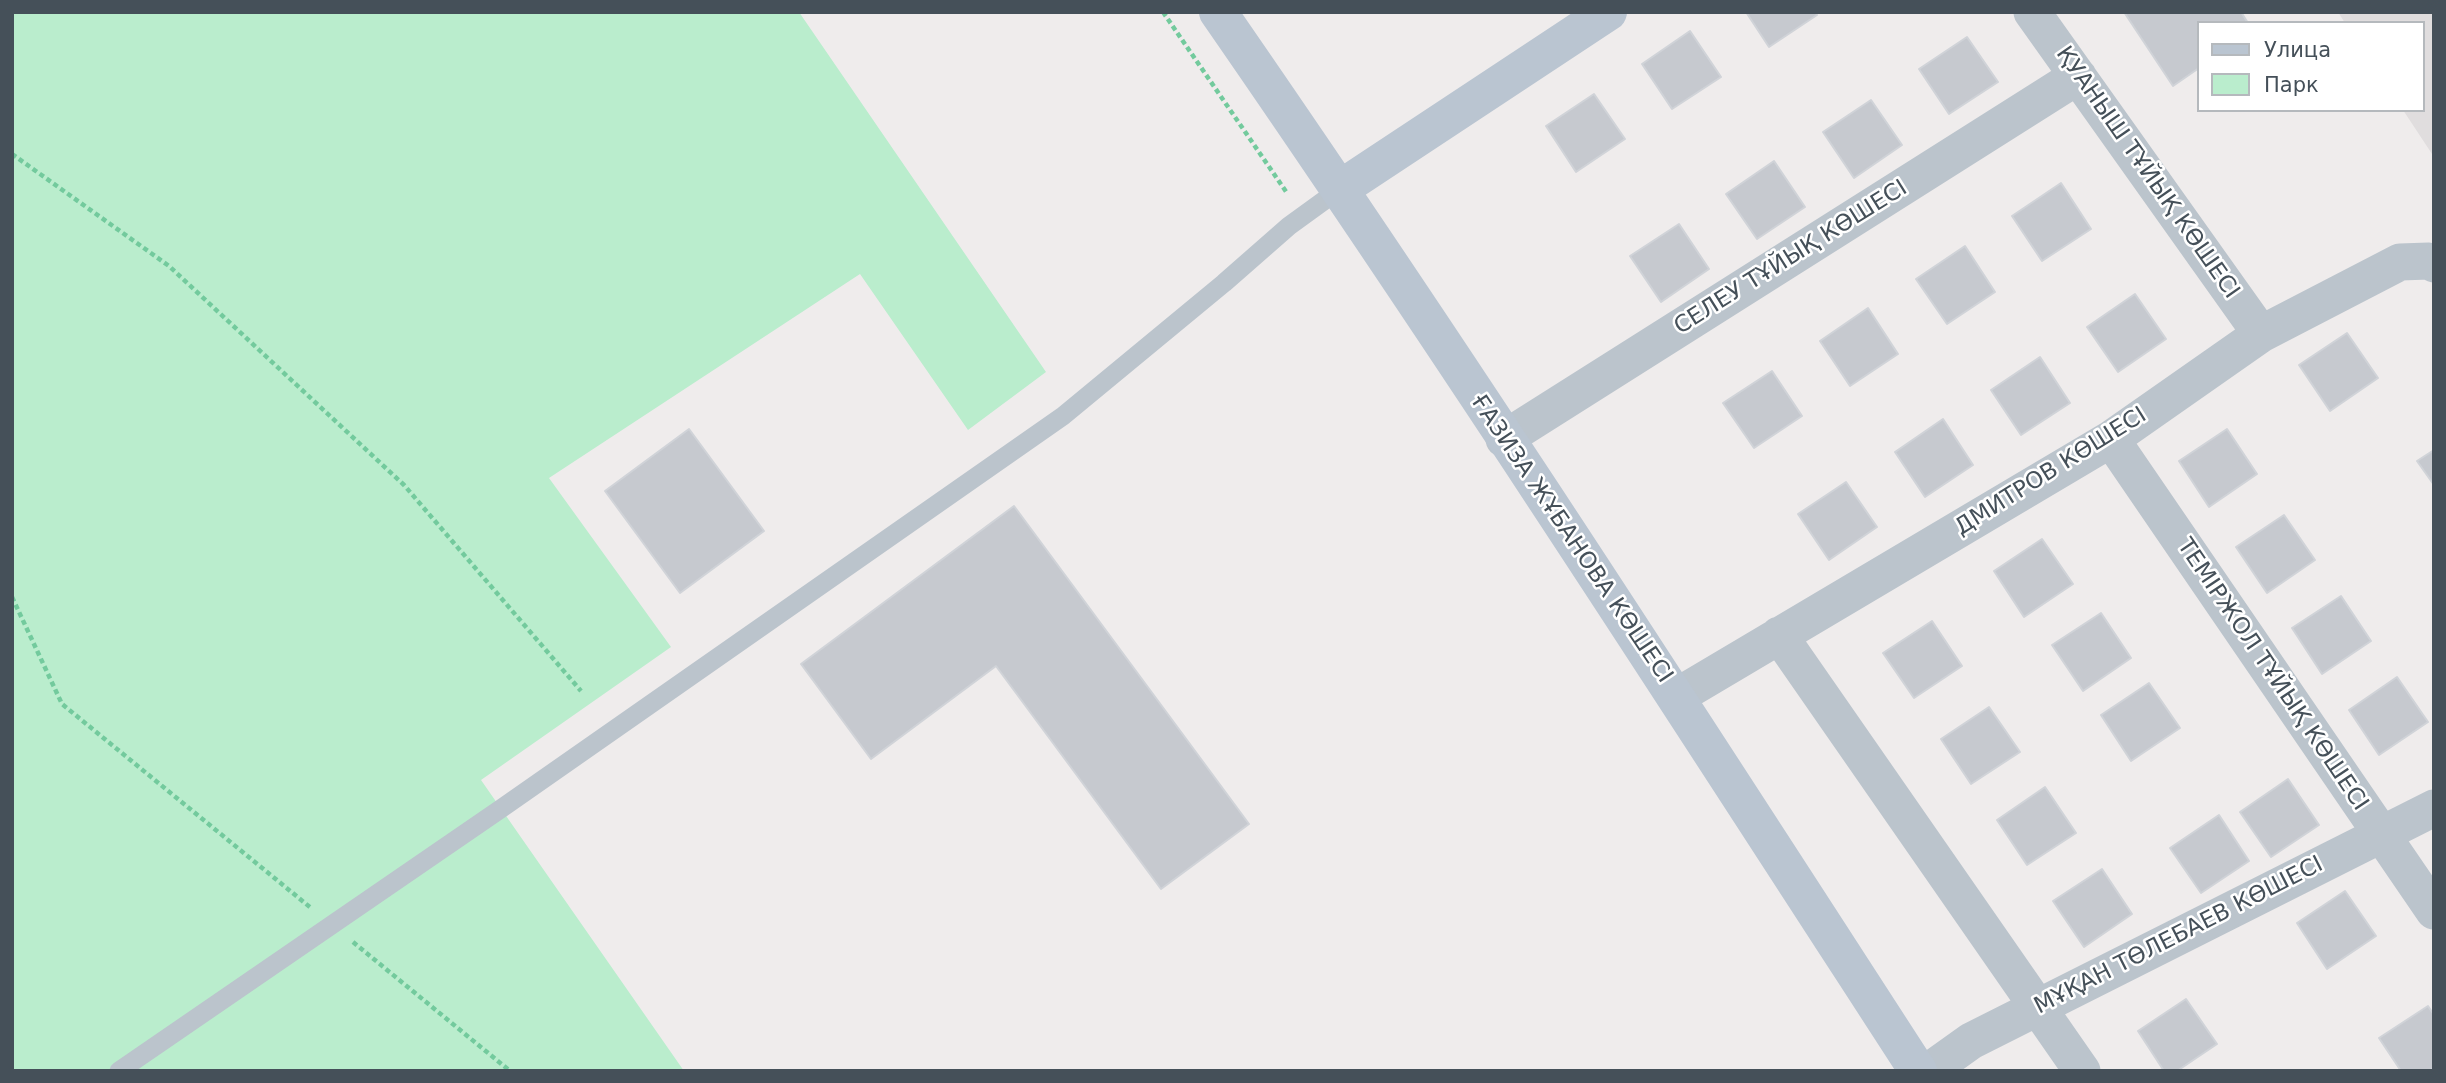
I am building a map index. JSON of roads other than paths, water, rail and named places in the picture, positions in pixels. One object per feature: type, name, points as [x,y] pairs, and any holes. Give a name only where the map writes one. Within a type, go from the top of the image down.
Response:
[{"type":"main road","name":"ҒАЗИЗА ЖҰБАНОВА КӨШЕСІ","points":[[1218,12],[1340,189],[1676,697],[1918,1071]]},
{"type":"main road","points":[[1340,189],[1608,12]]},
{"type":"street","name":"ҚУАНЫШ ТҰЙЫҚ КӨШЕСІ","points":[[2032,12],[2262,334]]},
{"type":"street","name":"СЕЛЕУ ТҰЙЫҚ КӨШЕСІ","points":[[1504,439],[2078,76]]},
{"type":"street","name":"ДМИТРОВ КӨШЕСІ","points":[[1676,697],[2110,439],[2262,334],[2400,262],[2431,262]]},
{"type":"street","name":"ТЕМІРЖОЛ ТҰЙЫҚ КӨШЕСІ","points":[[2110,439],[2434,911]]},
{"type":"street","points":[[1779,635],[2082,1071]]},
{"type":"street","name":"МҰҚАН ТӨЛЕБАЕВ КӨШЕСІ","points":[[1929,1071],[1971,1041],[2434,808]]},
{"type":"lane","points":[[119,1071],[1063,416],[1303,216],[1340,189]]}]
